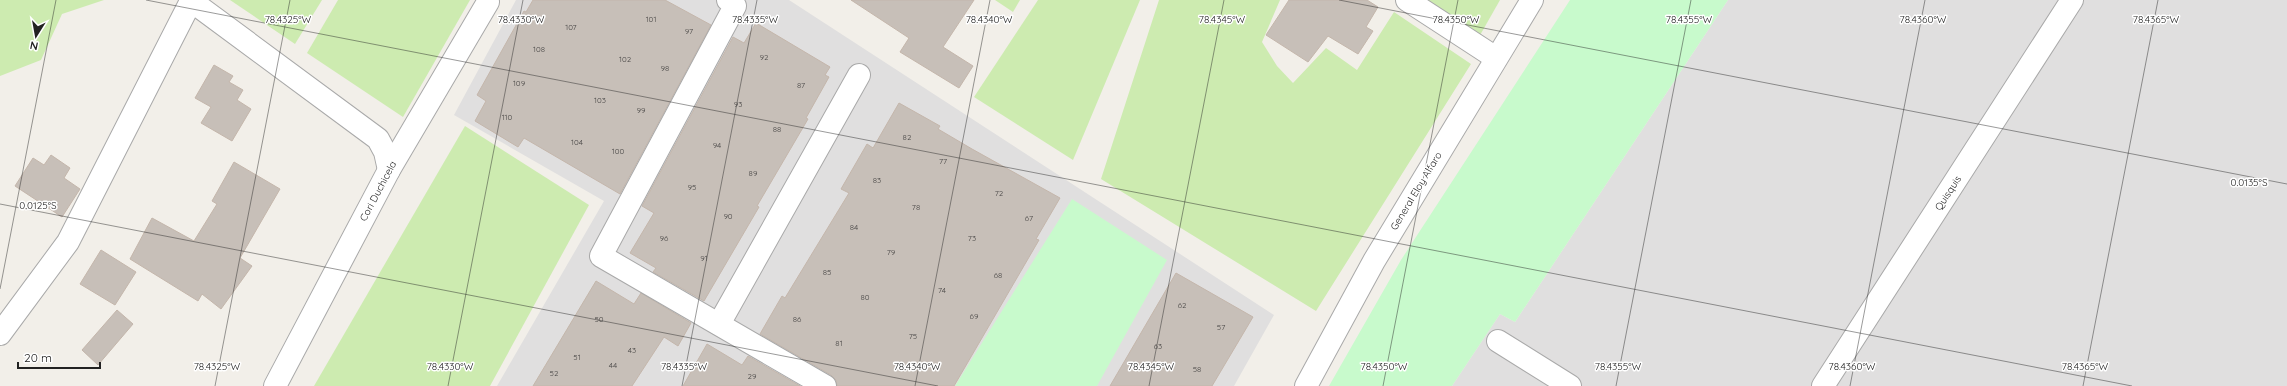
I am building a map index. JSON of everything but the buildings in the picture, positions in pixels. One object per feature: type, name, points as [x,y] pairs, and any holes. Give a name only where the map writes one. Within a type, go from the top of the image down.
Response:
[{"type":"street","points":[[0,334],[68,242],[190,0],[378,139],[385,152],[389,170]]},
{"type":"street","points":[[728,0],[735,6],[601,256],[825,386]]},
{"type":"street","points":[[1407,0],[1496,58]]},
{"type":"street","name":"General Eloy Alfaro","points":[[1306,386],[1374,261],[1532,0]]},
{"type":"street","name":"Quisquis","points":[[1823,386],[2072,0]]},
{"type":"street","name":"Cori Duchicela","points":[[275,386],[389,170],[488,2]]},
{"type":"street","points":[[719,324],[859,75]]},
{"type":"street","points":[[1498,341],[1570,386]]},
{"type":"shaded area","points":[[516,0],[789,0],[1274,315],[1234,386],[497,386],[604,201],[454,115]]},
{"type":"shaded area","points":[[1728,0],[2287,0],[2287,386],[1452,386],[1500,314],[1515,322]]},
{"type":"green space","points":[[0,0],[104,0],[62,14],[41,60],[0,76]]},
{"type":"green space","points":[[230,0],[322,0],[295,44]]},
{"type":"green space","points":[[338,0],[470,0],[403,117],[307,53]]},
{"type":"green space","points":[[995,0],[1020,0],[1013,12]]},
{"type":"green space","points":[[1038,0],[1140,0],[1073,160],[974,97]]},
{"type":"green space","points":[[1159,0],[1280,0],[1262,42],[1277,66],[1293,83],[1326,48],[1357,70],[1394,12],[1471,64],[1316,311],[1101,179]]},
{"type":"green space","points":[[1423,0],[1500,0],[1479,37]]},
{"type":"green space","points":[[1570,0],[1728,0],[1515,322],[1500,314],[1452,386],[1329,386],[1401,260]]},
{"type":"green space","points":[[465,126],[589,205],[490,386],[314,386]]},
{"type":"green space","points":[[1072,199],[1167,260],[1097,386],[955,386]]}]
